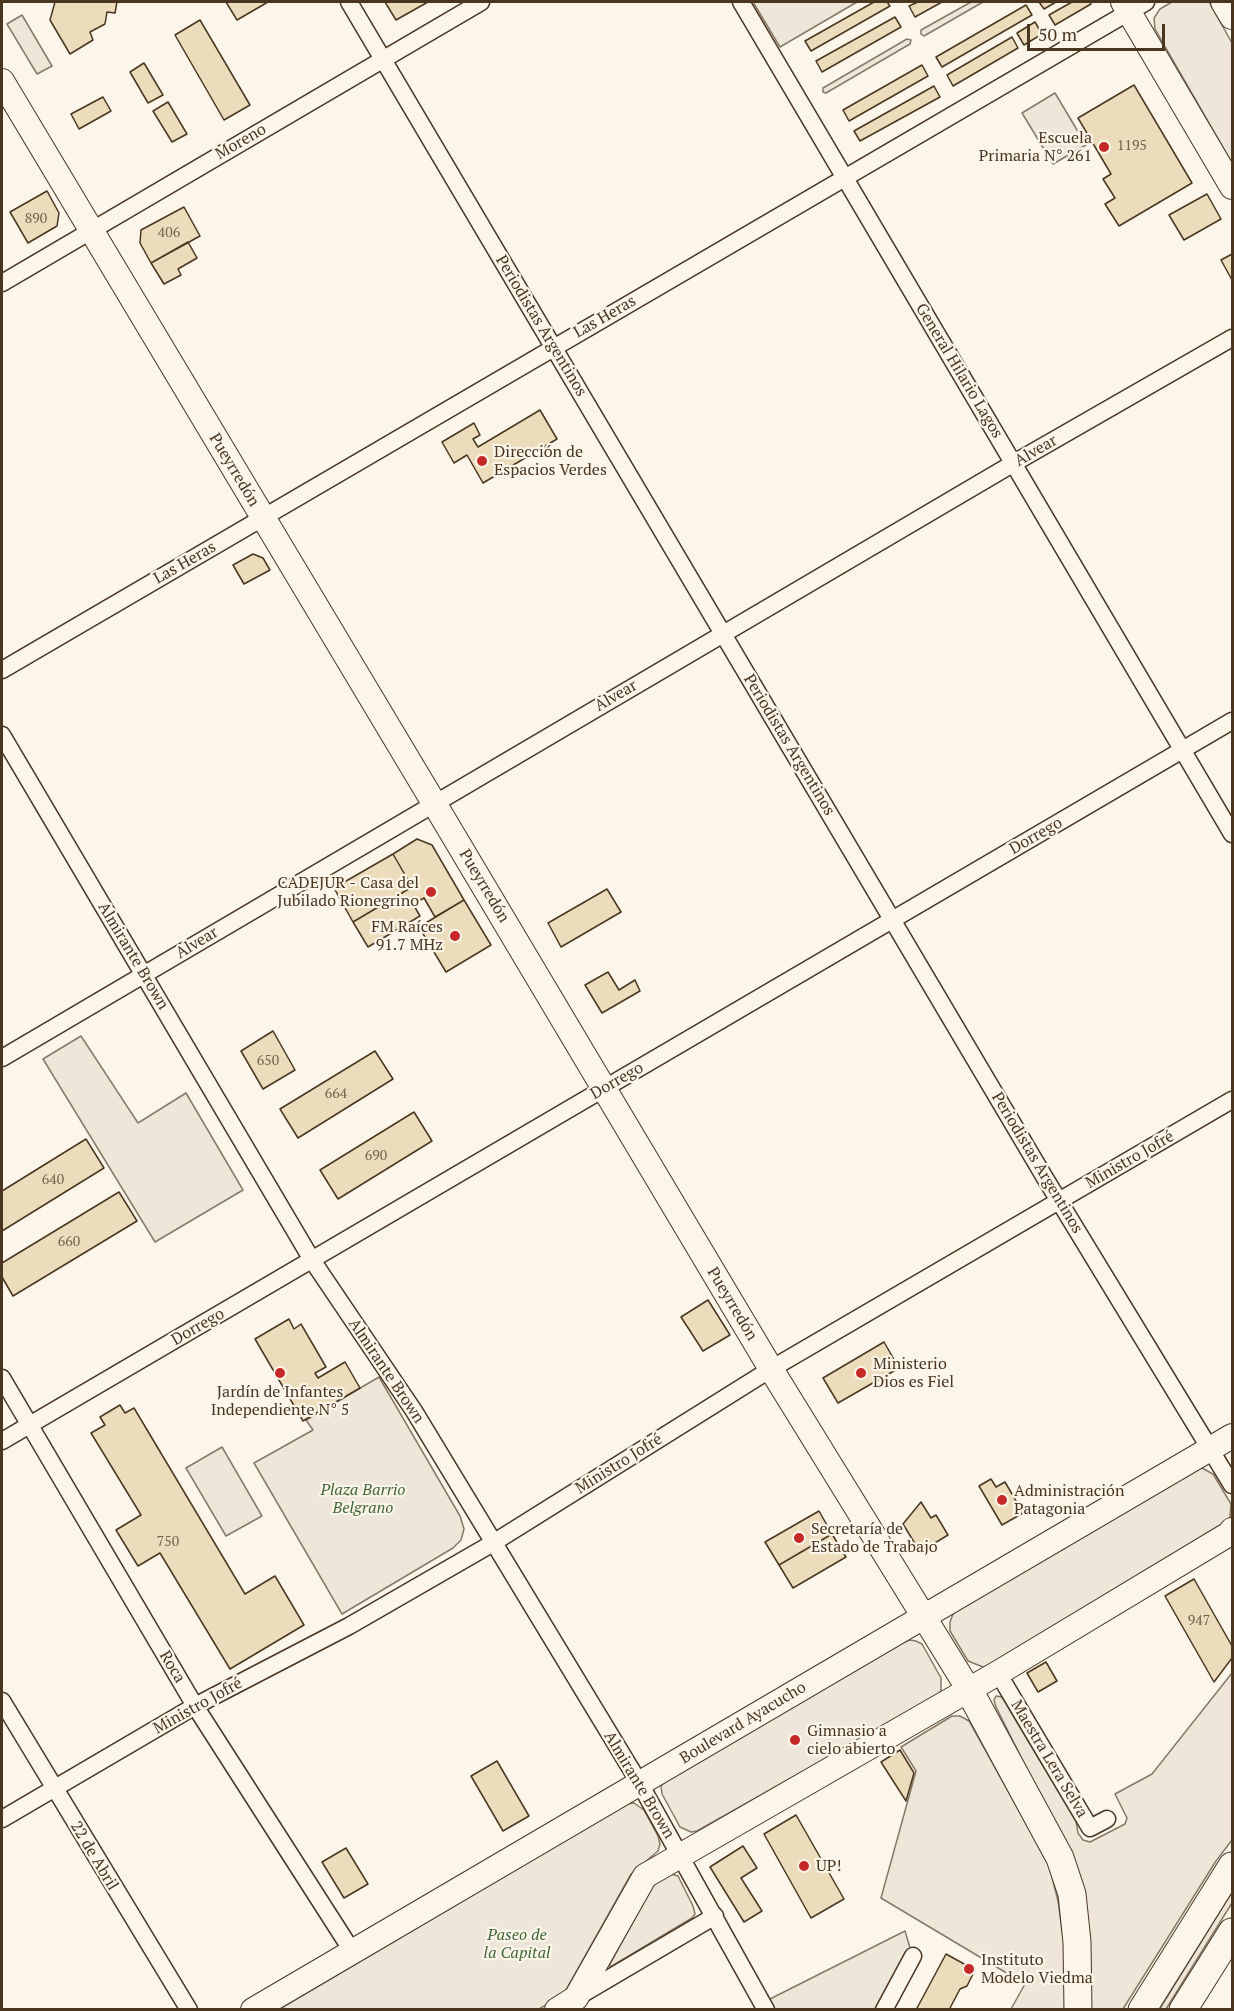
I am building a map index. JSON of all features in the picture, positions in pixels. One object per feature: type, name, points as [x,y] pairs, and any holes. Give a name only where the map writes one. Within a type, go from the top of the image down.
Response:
[{"type":"highway","points":[[969,1690],[1060,1858],[1072,1894],[1078,1962],[1078,2010]]},
{"type":"highway","points":[[1142,2010],[1233,1866]]},
{"type":"highway","points":[[1183,2010],[1233,1932]]},
{"type":"main road","points":[[1224,2],[1233,17]]},
{"type":"main road","points":[[1133,5],[1233,187]]},
{"type":"main road","name":"Pueyrredón","points":[[2,81],[771,1370],[969,1690]]},
{"type":"main road","name":"Boulevard Ayacucho","points":[[254,2010],[1233,1436]]},
{"type":"main road","points":[[567,2004],[645,1876],[998,1673],[1233,1530]]},
{"type":"street","name":"Periodistas Argentinos","points":[[349,2],[1059,1201],[1233,1485]]},
{"type":"street","name":"Moreno","points":[[2,283],[481,2]]},
{"type":"street","name":"General Hilario Lagos","points":[[741,2],[1233,834]]},
{"type":"street","name":"Las Heras","points":[[2,670],[845,177],[1133,5]]},
{"type":"street","name":"Alvear","points":[[2,1058],[723,633],[1233,338]]},
{"type":"street","name":"Dorrego","points":[[2,1442],[1233,721]]},
{"type":"street","name":"Almirante Brown","points":[[2,735],[312,1260],[414,1411],[640,1784],[716,1916],[766,2010]]},
{"type":"street","name":"Ministro Jofré","points":[[2,1819],[195,1706],[349,1626],[493,1543],[771,1370],[1233,1100]]},
{"type":"street","name":"Roca","points":[[2,1378],[195,1706],[352,1951]]},
{"type":"street","name":"Maestra Lera Selva","points":[[998,1673],[1090,1828],[1107,1819]]},
{"type":"street","name":"22 de Abril","points":[[2,1701],[53,1789],[189,2010]]},
{"type":"street","points":[[567,2004],[716,1916]]},
{"type":"street","points":[[884,2010],[913,1956]]},
{"type":"green space","points":[[971,2],[983,2],[924,36],[921,34],[921,30]]},
{"type":"green space","points":[[1172,2],[1209,2],[1232,43],[1232,163],[1155,29],[1154,18],[1160,9]]},
{"type":"green space","points":[[907,39],[911,40],[910,44],[826,93],[823,92],[823,88]]},
{"type":"green space","points":[[1055,93],[1086,145],[1053,164],[1022,113]]},
{"type":"green space","name":"Plaza Barrio Belgrano","points":[[379,1377],[460,1516],[464,1529],[461,1540],[453,1548],[342,1614],[254,1463],[313,1430],[306,1420]]},
{"type":"green space","points":[[222,1447],[262,1516],[226,1536],[186,1468]]},
{"type":"green space","points":[[1202,1468],[1213,1474],[1231,1504],[1230,1517],[1224,1525],[991,1665],[983,1667],[968,1661],[950,1631],[953,1614],[960,1607],[1194,1470]]},
{"type":"green space","points":[[910,1640],[922,1644],[941,1678],[941,1691],[935,1697],[697,1831],[691,1832],[680,1827],[662,1794],[661,1786],[667,1779]]},
{"type":"green space","points":[[1232,1673],[1232,1840],[1216,1861],[1123,2009],[1090,2009],[1040,1795],[994,1700],[996,1696],[1002,1697],[1076,1821],[1078,1833],[1083,1840],[1090,1842],[1125,1824],[1127,1818],[1115,1794],[1152,1774]]},
{"type":"green space","points":[[952,1716],[960,1716],[969,1721],[1049,1865],[1058,1901],[1064,1945],[1066,1995],[1064,2009],[1011,2009],[1025,1984],[881,1898],[916,1771],[901,1747]]},
{"type":"green space","name":"Paseo de la Capital","points":[[634,1803],[644,1810],[658,1836],[660,1844],[658,1851],[631,1874],[563,1995],[539,2009],[278,2010],[627,1804]]},
{"type":"green space","points":[[671,1874],[678,1876],[695,1914],[692,1918],[609,1966],[654,1884]]},
{"type":"green space","points":[[1232,1892],[1232,1903],[1166,2009],[1159,2010]]},
{"type":"shaded area","points":[[753,2],[857,2],[780,47]]},
{"type":"shaded area","points":[[22,15],[52,66],[37,74],[7,24]]},
{"type":"shaded area","points":[[81,1036],[138,1123],[186,1093],[243,1190],[155,1242],[43,1059]]},
{"type":"shaded area","points":[[905,1931],[911,1951],[878,2009],[771,2009],[766,2001]]},
{"type":"building","points":[[55,2],[117,2],[115,13],[107,12],[105,24],[90,32],[93,40],[70,54],[50,20]]},
{"type":"building","points":[[226,2],[268,2],[237,20]]},
{"type":"building","points":[[385,2],[428,2],[396,20]]},
{"type":"building","points":[[874,2],[887,2],[890,6],[811,51],[805,41]]},
{"type":"building","points":[[918,2],[942,2],[915,17],[909,6]]},
{"type":"building","points":[[1039,2],[1056,2],[1044,9]]},
{"type":"building","points":[[1072,2],[1090,2],[1091,4],[1055,25],[1049,15]]},
{"type":"building","points":[[1026,5],[1032,15],[942,67],[936,57]]},
{"type":"building","points":[[895,17],[901,27],[822,72],[816,61]]},
{"type":"building","points":[[200,20],[250,105],[224,120],[175,35]]},
{"type":"building","points":[[1035,22],[1042,34],[1024,45],[1017,33]]},
{"type":"building","points":[[1012,37],[1018,48],[953,86],[947,75]]},
{"type":"building","points":[[144,63],[163,95],[148,103],[130,72]]},
{"type":"building","points":[[922,65],[928,76],[849,121],[843,110]]},
{"type":"building","name":"Escuela Primaria N° 261","points":[[1134,85],[1192,183],[1119,226],[1105,204],[1115,198],[1103,179],[1111,174],[1078,118]]},
{"type":"building","points":[[934,86],[940,97],[860,141],[854,131]]},
{"type":"building","points":[[103,97],[111,111],[79,129],[71,114]]},
{"type":"building","points":[[168,102],[187,134],[172,142],[153,111]]},
{"type":"building","points":[[47,191],[59,213],[57,226],[28,243],[10,212]]},
{"type":"building","points":[[1207,194],[1221,219],[1184,240],[1169,215]]},
{"type":"building","points":[[184,207],[200,236],[151,263],[140,243],[141,230]]},
{"type":"building","points":[[188,242],[197,258],[178,269],[181,275],[164,284],[151,263]]},
{"type":"building","points":[[1232,254],[1232,280],[1221,260]]},
{"type":"building","points":[[540,410],[557,439],[483,483],[467,455],[454,463],[442,442],[474,423],[480,435],[473,439],[478,447]]},
{"type":"building","points":[[253,554],[263,558],[270,570],[244,584],[233,565]]},
{"type":"building","name":"CADEJUR - Casa del Jubilado Rionegrino","points":[[417,839],[432,845],[464,900],[435,917],[424,898],[413,904],[420,916],[368,947],[353,922],[412,887],[393,854]]},
{"type":"building","points":[[393,854],[412,887],[353,922],[334,888]]},
{"type":"building","points":[[607,889],[621,912],[561,947],[548,923]]},
{"type":"building","name":"FM Raíces 91.7 MHz","points":[[464,900],[491,945],[446,972],[419,927]]},
{"type":"building","points":[[608,972],[619,990],[635,980],[640,991],[602,1013],[585,985]]},
{"type":"building","points":[[273,1031],[295,1070],[263,1089],[241,1051]]},
{"type":"building","points":[[375,1051],[393,1079],[298,1138],[280,1109]]},
{"type":"building","points":[[414,1112],[432,1141],[338,1199],[320,1170]]},
{"type":"building","points":[[86,1139],[104,1168],[2,1231],[2,1191]]},
{"type":"building","points":[[119,1192],[137,1221],[13,1296],[2,1277],[2,1263]]},
{"type":"building","points":[[708,1300],[730,1335],[703,1351],[681,1317]]},
{"type":"building","name":"Jardín de Infantes Independiente N° 5","points":[[289,1319],[294,1329],[301,1324],[326,1367],[315,1373],[318,1378],[345,1362],[360,1388],[303,1421],[255,1339]]},
{"type":"building","name":"Ministerio Dios es Fiel","points":[[884,1342],[899,1368],[838,1403],[823,1378]]},
{"type":"building","points":[[120,1405],[125,1413],[134,1408],[245,1594],[275,1576],[304,1625],[230,1669],[160,1553],[138,1566],[116,1530],[141,1515],[91,1433],[105,1425],[100,1417]]},
{"type":"building","name":"Administración Patagonia","points":[[991,1479],[996,1487],[1005,1482],[1023,1513],[1002,1525],[979,1486]]},
{"type":"building","points":[[921,1502],[931,1518],[936,1515],[948,1535],[920,1552],[903,1524]]},
{"type":"building","name":"Secretaría de Estado de Trabajo","points":[[819,1511],[832,1534],[779,1565],[765,1542]]},
{"type":"building","points":[[832,1534],[846,1557],[793,1588],[779,1565]]},
{"type":"building","points":[[1194,1579],[1232,1646],[1232,1658],[1214,1682],[1165,1596]]},
{"type":"building","points":[[1046,1662],[1057,1681],[1038,1692],[1027,1673]]},
{"type":"building","points":[[900,1750],[914,1773],[906,1801],[881,1762]]},
{"type":"building","points":[[497,1761],[529,1816],[503,1831],[471,1776]]},
{"type":"building","name":"UP!","points":[[796,1815],[844,1899],[811,1918],[764,1834]]},
{"type":"building","points":[[743,1846],[757,1868],[741,1878],[762,1911],[744,1922],[710,1867]]},
{"type":"building","points":[[346,1848],[368,1884],[344,1898],[322,1862]]},
{"type":"building","name":"Instituto Modelo Viedma","points":[[946,1954],[975,1970],[967,1986],[960,1989],[949,2010],[916,2010]]},
{"type":"place","name":"Escuela Primaria N° 261","points":[[1104,147]]},
{"type":"place","name":"Dirección de Espacios Verdes","points":[[482,461]]},
{"type":"place","name":"CADEJUR - Casa del Jubilado Rionegrino","points":[[431,892]]},
{"type":"place","name":"FM Raíces 91.7 MHz","points":[[455,936]]},
{"type":"place","name":"Jardín de Infantes Independiente N° 5","points":[[280,1373]]},
{"type":"place","name":"Ministerio Dios es Fiel","points":[[861,1373]]},
{"type":"place","name":"Administración Patagonia","points":[[1002,1500]]},
{"type":"place","name":"Secretaría de Estado de Trabajo","points":[[799,1538]]},
{"type":"place","name":"Gimnasio a cielo abierto","points":[[795,1740]]},
{"type":"place","name":"UP!","points":[[804,1866]]},
{"type":"place","name":"Instituto Modelo Viedma","points":[[969,1969]]}]
